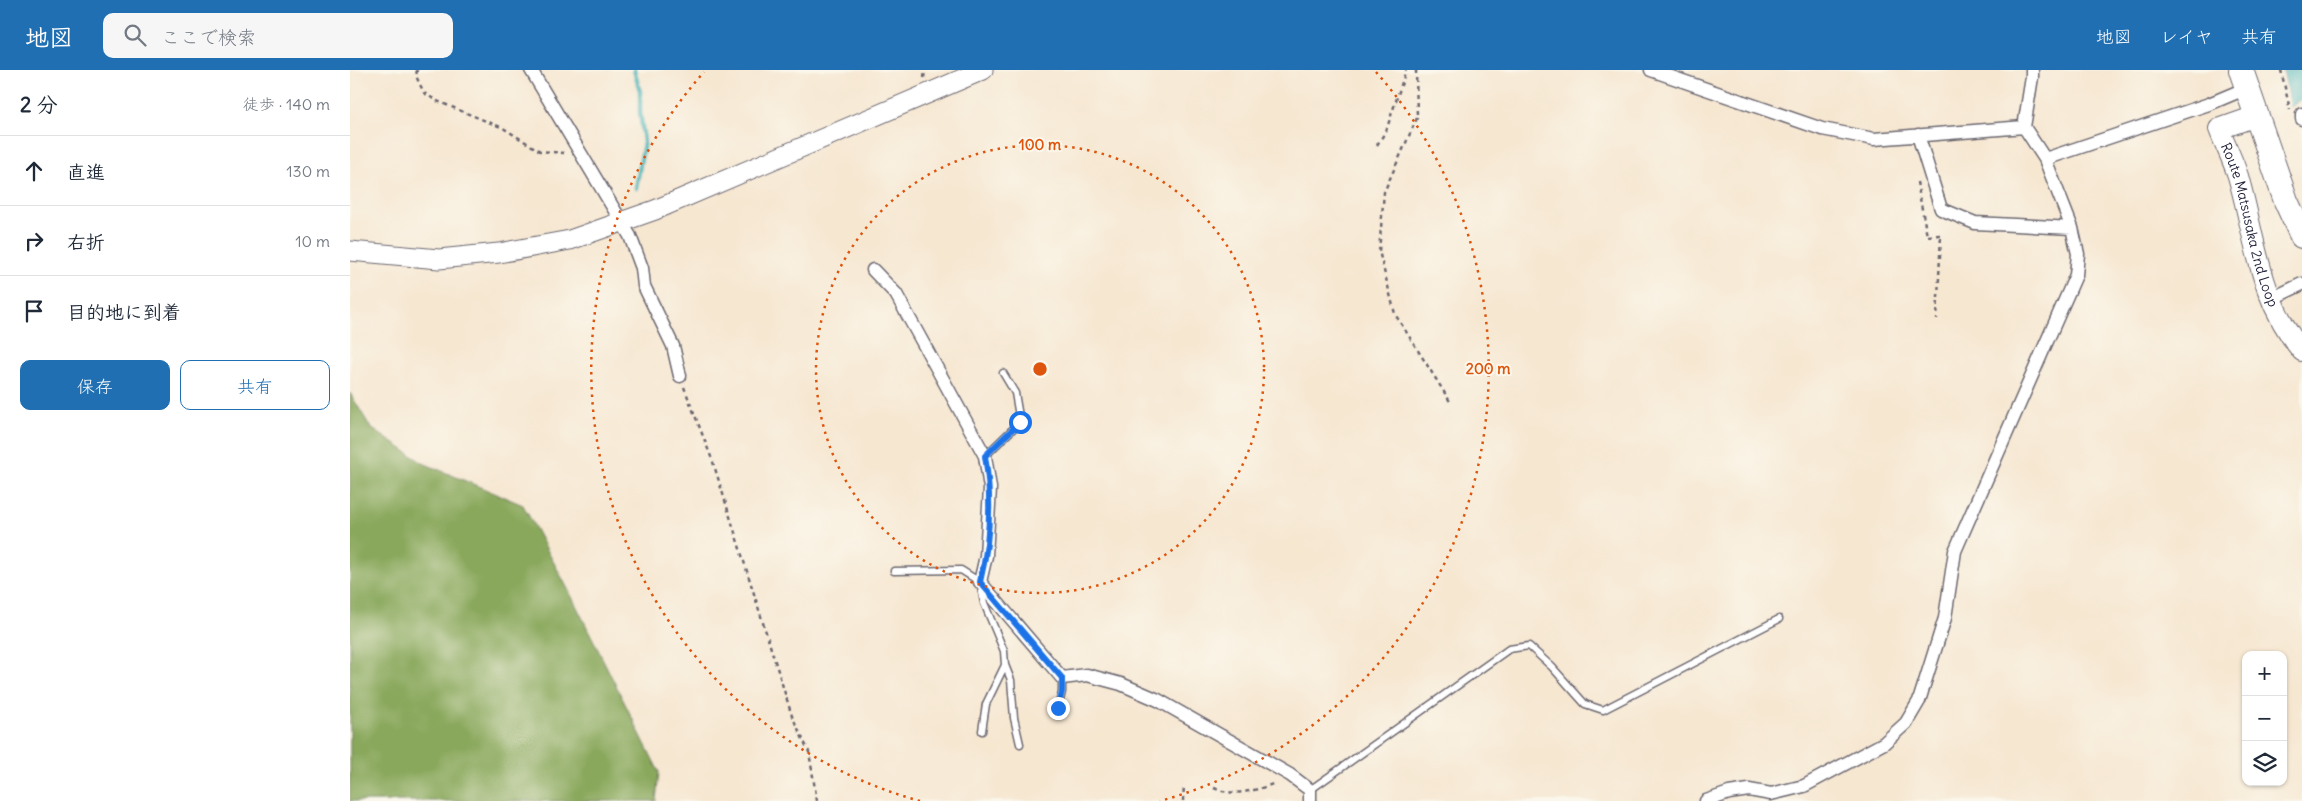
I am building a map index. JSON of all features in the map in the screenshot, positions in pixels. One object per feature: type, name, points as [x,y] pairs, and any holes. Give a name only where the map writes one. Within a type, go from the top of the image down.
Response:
[{"type":"highway","points":[[2244,79],[2286,201],[2302,236]]},
{"type":"main road","name":"Route Matsusaka 2nd Loop","points":[[2256,116],[2219,129],[2237,175],[2258,266],[2280,319],[2302,352]]},
{"type":"street","points":[[531,70],[630,236],[642,268],[644,286],[673,346],[680,376]]},
{"type":"street","points":[[350,251],[439,259],[499,253],[570,240],[655,210],[982,70]]},
{"type":"street","points":[[1651,70],[1822,128],[1874,139],[2024,127]]},
{"type":"street","points":[[1706,801],[1730,793],[1749,790],[1771,794],[1804,786],[1884,743],[1906,723],[1919,701],[1945,618],[1956,551],[2076,275],[2078,254],[2072,228],[2045,159],[2024,127],[2032,70]]},
{"type":"street","points":[[2045,159],[2209,104],[2244,79]]},
{"type":"street","points":[[1918,135],[1941,209],[1975,223],[2072,228]]},
{"type":"street","points":[[873,270],[896,294],[985,456],[990,488],[986,556],[980,582],[1062,678],[1087,675],[1121,684],[1158,700],[1290,775],[1310,795]]},
{"type":"street","points":[[2271,299],[2302,284]]},
{"type":"lane","points":[[985,456],[1020,422],[1015,393],[1004,373]]},
{"type":"lane","points":[[894,571],[961,570],[980,582],[984,604],[1004,650],[1005,665],[1011,680],[1014,718],[1020,744]]},
{"type":"lane","points":[[1310,795],[1510,649],[1529,646],[1552,667],[1585,704],[1603,710],[1778,619]]},
{"type":"lane","points":[[982,731],[986,704],[1005,665]]},
{"type":"lane","points":[[1058,708],[1062,692],[1062,678]]},
{"type":"path","points":[[417,70],[416,76],[424,92],[437,101],[503,128],[540,151],[568,153],[580,150]]},
{"type":"path","points":[[1376,145],[1386,131],[1406,70]]},
{"type":"path","points":[[1416,70],[1417,118],[1384,192],[1379,251],[1395,314],[1451,403]]},
{"type":"path","points":[[2280,70],[2298,116]]},
{"type":"path","points":[[1917,182],[1927,236],[1942,235],[1937,319]]},
{"type":"path","points":[[680,376],[713,462],[792,716],[809,752],[817,801]]},
{"type":"path","points":[[1214,788],[1225,793],[1256,790],[1290,775]]},
{"type":"path","points":[[1183,801],[1184,786]]},
{"type":"green space","points":[[350,393],[371,428],[423,463],[523,505],[569,591],[659,772],[656,801],[350,801]]},
{"type":"water","points":[[2283,70],[2302,70],[2302,98],[2291,107]]},
{"type":"waterway","points":[[634,70],[640,91],[640,112],[644,142],[636,188]]},
{"type":"route","points":[[1020,422],[985,456],[990,488],[986,556],[980,582],[1062,678],[1062,692],[1058,708]]}]
